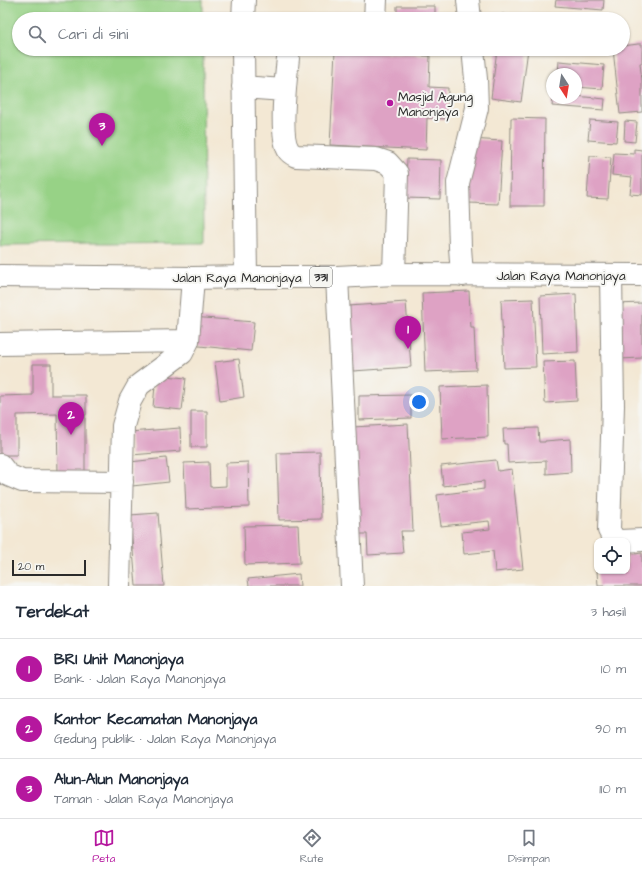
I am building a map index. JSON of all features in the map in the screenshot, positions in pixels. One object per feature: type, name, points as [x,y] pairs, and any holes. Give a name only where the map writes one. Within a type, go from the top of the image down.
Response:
[{"type":"street","points":[[243,12],[244,0]]},
{"type":"street","points":[[375,12],[376,0]]},
{"type":"street","points":[[468,0],[469,12]]},
{"type":"street","points":[[243,56],[246,277]]},
{"type":"street","points":[[288,56],[284,90],[284,136],[288,151],[296,156],[376,159],[388,163],[397,173],[394,274]]},
{"type":"street","points":[[462,275],[458,183],[477,108],[474,56]]},
{"type":"street","points":[[243,87],[284,90]]},
{"type":"street","name":"Jalan Raya Manonjaya","points":[[0,276],[193,278],[337,277],[394,274],[642,275]]},
{"type":"street","points":[[611,276],[613,406],[609,530],[613,538]]},
{"type":"street","points":[[337,277],[352,586]]},
{"type":"street","points":[[119,586],[123,426],[130,401],[139,385],[182,353],[188,341],[193,278]]},
{"type":"street","points":[[0,344],[188,341]]},
{"type":"street","points":[[0,465],[8,475],[22,482],[122,482]]},
{"type":"street","points":[[630,541],[642,540]]},
{"type":"green space","points":[[0,0],[203,0],[203,12],[12,12],[12,56],[203,56],[204,243],[0,245]]},
{"type":"building","points":[[556,0],[604,0],[603,10],[555,6]]},
{"type":"building","points":[[397,6],[435,6],[435,12],[397,12]]},
{"type":"building","points":[[642,44],[642,63],[640,63],[642,81],[642,112],[620,114],[614,56],[630,56],[630,45]]},
{"type":"building","name":"Masjid Agung Manonjaya","points":[[335,56],[430,56],[429,87],[448,88],[447,119],[427,118],[426,150],[330,145]]},
{"type":"building","points":[[496,56],[527,56],[521,102],[491,98]]},
{"type":"building","points":[[559,61],[604,65],[602,89],[582,87],[582,68],[558,68]]},
{"type":"building","points":[[582,97],[605,99],[604,110],[552,106],[552,104],[582,104]]},
{"type":"building","points":[[511,118],[545,119],[544,206],[510,206]]},
{"type":"building","points":[[590,120],[618,122],[616,142],[588,140]]},
{"type":"building","points":[[625,121],[637,122],[635,142],[624,141]]},
{"type":"building","points":[[471,139],[502,141],[498,204],[468,203]]},
{"type":"building","points":[[634,149],[642,150],[642,195],[630,194],[632,177],[612,175],[614,153],[634,154]]},
{"type":"building","points":[[590,156],[611,157],[608,199],[587,198]]},
{"type":"building","points":[[407,159],[441,160],[440,199],[405,198]]},
{"type":"building","points":[[469,291],[471,328],[474,328],[476,370],[425,372],[422,293]]},
{"type":"building","points":[[576,294],[578,352],[542,354],[540,296]]},
{"type":"building","points":[[533,299],[536,367],[504,368],[501,300]]},
{"type":"building","points":[[406,302],[411,367],[353,371],[348,306]]},
{"type":"building","points":[[642,303],[642,358],[619,359],[617,304]]},
{"type":"building","points":[[192,317],[254,322],[251,351],[189,345]]},
{"type":"building","points":[[239,359],[244,397],[220,401],[215,362]]},
{"type":"building","points":[[575,361],[577,401],[545,403],[543,362]]},
{"type":"building","points":[[33,364],[51,364],[51,395],[86,395],[85,475],[58,475],[57,414],[17,415],[17,455],[0,455],[0,396],[33,395]]},
{"type":"building","points":[[156,375],[186,378],[182,410],[153,407]]},
{"type":"building","points":[[487,385],[488,437],[442,439],[440,387]]},
{"type":"building","points":[[411,395],[411,418],[359,420],[359,396]]},
{"type":"building","points":[[191,411],[207,411],[207,447],[191,447]]},
{"type":"building","points":[[408,424],[413,531],[401,531],[403,553],[368,555],[367,534],[357,534],[352,427]]},
{"type":"building","points":[[180,428],[181,451],[131,455],[129,432]]},
{"type":"building","points":[[538,428],[539,442],[570,439],[571,472],[546,474],[546,461],[508,463],[507,444],[504,444],[503,429]]},
{"type":"building","points":[[320,452],[321,519],[279,520],[277,453]]},
{"type":"building","points":[[166,458],[169,482],[132,486],[130,462]]},
{"type":"building","points":[[496,460],[498,471],[512,469],[523,569],[495,572],[493,551],[464,554],[462,532],[490,529],[489,521],[441,526],[437,495],[484,489],[484,481],[443,486],[441,466]]},
{"type":"building","points":[[209,462],[210,487],[226,486],[226,463],[248,462],[249,507],[186,509],[184,463]]},
{"type":"building","points":[[158,513],[164,586],[136,586],[130,515]]},
{"type":"building","points":[[298,525],[300,563],[245,565],[244,526]]},
{"type":"building","points":[[642,553],[642,586],[598,586],[597,574],[630,574],[630,555]]},
{"type":"building","points":[[299,574],[300,586],[249,586],[248,579]]},
{"type":"place","name":"Masjid Agung Manonjaya","points":[[390,103]]},
{"type":"place","name":"Alun-Alun Manonjaya","points":[[102,146]]},
{"type":"place","name":"BRI Unit Manonjaya","points":[[408,349]]},
{"type":"place","name":"Kantor Kecamatan Manonjaya","points":[[71,435]]}]
